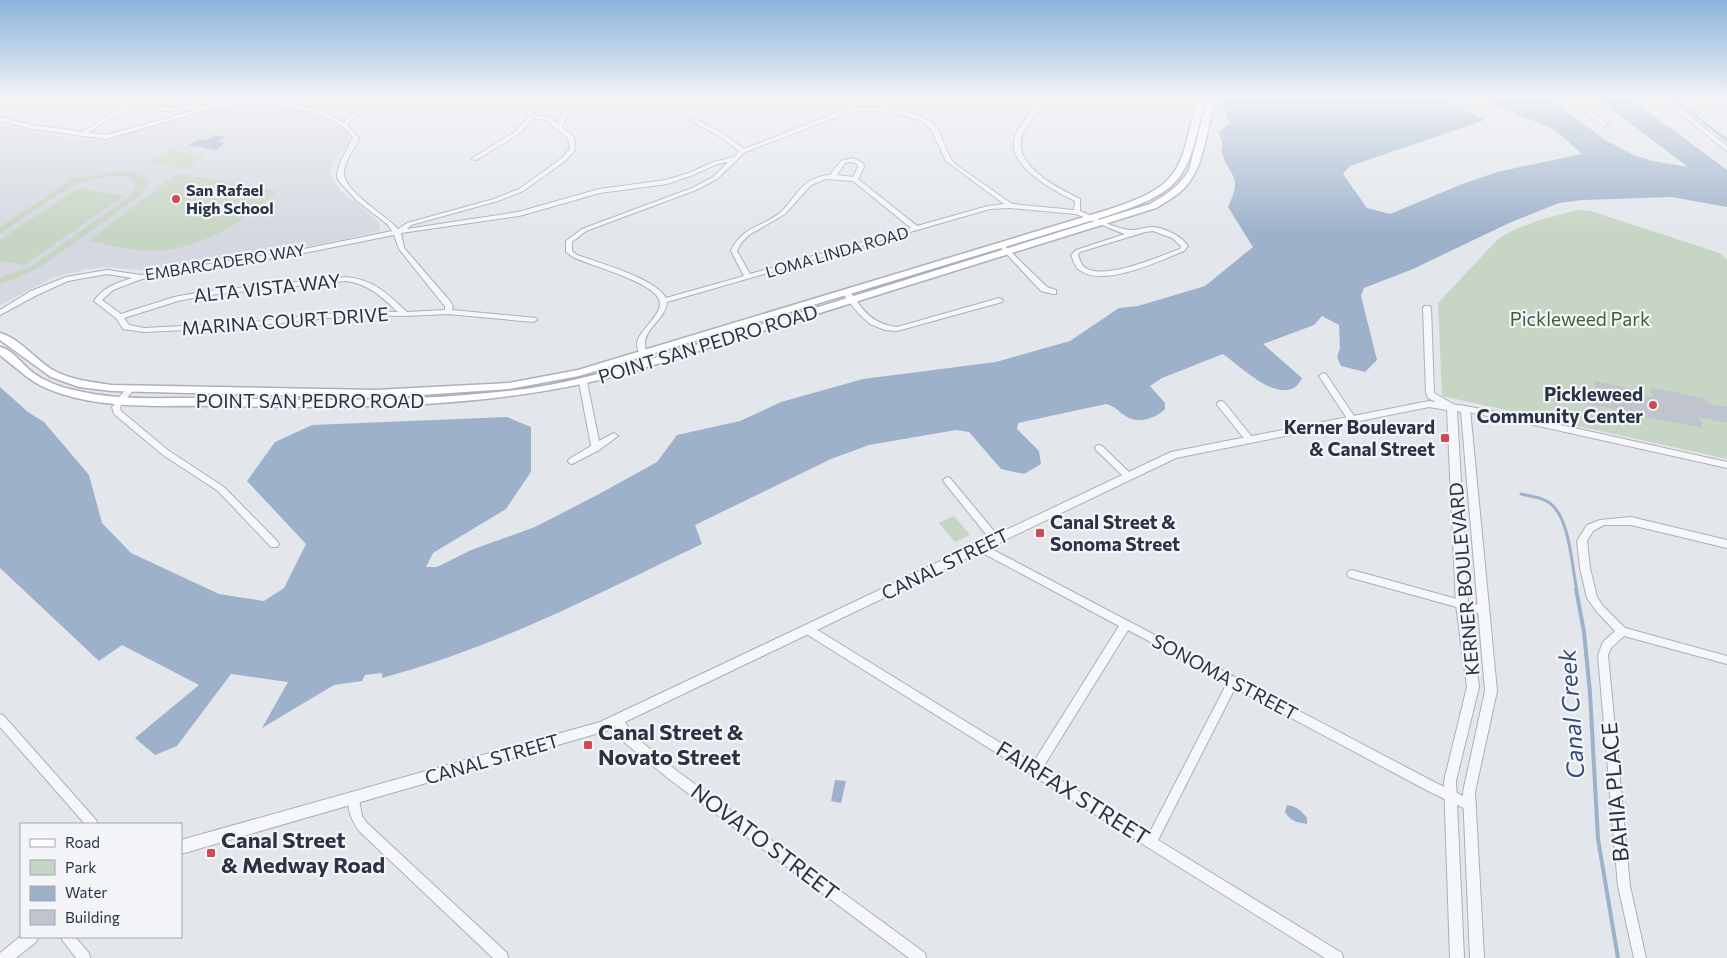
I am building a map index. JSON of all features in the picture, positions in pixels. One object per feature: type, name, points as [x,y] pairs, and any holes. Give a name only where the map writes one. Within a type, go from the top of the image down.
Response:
[{"type":"main road","name":"POINT SAN PEDRO ROAD","points":[[0,350],[35,379],[55,388],[77,395],[120,400],[308,404],[385,403],[510,395],[583,382],[646,358],[849,296],[1151,197],[1164,189],[1178,176],[1186,161],[1190,144]]},
{"type":"main road","name":"POINT SAN PEDRO ROAD","points":[[849,296],[1009,252],[1153,206],[1173,194],[1188,179],[1196,161],[1200,144]]},
{"type":"main road","name":"POINT SAN PEDRO ROAD","points":[[0,336],[14,344],[48,372],[87,386],[130,389],[376,394],[462,390],[509,386],[646,358]]},
{"type":"street","points":[[354,144],[341,164],[341,180],[359,200],[389,223],[397,232],[402,248],[449,306],[448,312]]},
{"type":"street","points":[[474,159],[499,144]]},
{"type":"street","points":[[397,232],[410,224],[496,200],[521,190],[563,160],[573,149],[572,144]]},
{"type":"street","points":[[733,144],[743,151]]},
{"type":"street","points":[[646,358],[642,340],[658,316],[664,301],[660,294],[652,288],[575,256],[570,252],[569,241],[584,230],[694,189],[715,178],[743,151],[762,144]]},
{"type":"street","points":[[941,144],[948,160],[953,165],[1010,206]]},
{"type":"street","points":[[1016,144],[1018,155],[1052,188],[1078,200],[1077,212]]},
{"type":"street","points":[[397,232],[519,214],[599,191],[667,182],[691,174],[716,162],[736,158]]},
{"type":"street","points":[[832,176],[843,162],[853,160],[860,163],[861,167],[855,179]]},
{"type":"street","points":[[748,277],[736,260],[734,251],[738,242],[747,234],[783,213],[809,184],[818,179],[832,176],[855,179],[918,229]]},
{"type":"street","name":"LOMA LINDA ROAD","points":[[664,301],[990,207],[1010,206],[1077,212],[1121,231],[1132,233]]},
{"type":"street","points":[[1104,223],[1112,231],[1114,239]]},
{"type":"street","points":[[1153,229],[1174,237],[1185,246],[1182,250],[1112,274],[1090,273],[1075,260],[1074,255],[1078,251],[1114,239],[1153,229]]},
{"type":"street","name":"EMBARCADERO WAY","points":[[0,313],[34,293],[66,280],[107,272],[141,277],[304,250],[397,232]]},
{"type":"street","points":[[1001,245],[1044,289],[1053,292]]},
{"type":"street","name":"MARINA COURT DRIVE","points":[[141,277],[101,293],[98,301],[120,317],[126,327],[144,330],[242,325],[357,313],[405,314],[448,312],[533,320]]},
{"type":"street","name":"ALTA VISTA WAY","points":[[120,317],[177,298],[208,293],[346,279],[361,279],[376,288],[405,314]]},
{"type":"street","points":[[849,296],[871,323],[882,328],[897,329],[999,300]]},
{"type":"street","points":[[1427,308],[1430,396],[1452,407]]},
{"type":"street","points":[[1323,376],[1351,418]]},
{"type":"street","points":[[583,382],[596,448]]},
{"type":"street","points":[[130,389],[116,407],[117,412],[166,453],[221,490],[274,544]]},
{"type":"street","points":[[1221,404],[1249,438]]},
{"type":"street","name":"CANAL STREET","points":[[182,847],[586,732],[618,720],[1128,476],[1180,453],[1429,404],[1525,420],[1727,465]]},
{"type":"street","name":"KERNER BOULEVARD","points":[[1452,407],[1462,605],[1473,687],[1450,782],[1456,958]]},
{"type":"street","name":"KERNER BOULEVARD","points":[[1465,409],[1482,610],[1491,691],[1469,792],[1477,958]]},
{"type":"street","points":[[572,461],[614,436]]},
{"type":"street","points":[[1099,448],[1128,476]]},
{"type":"street","points":[[947,480],[996,540]]},
{"type":"street","points":[[1727,544],[1631,521],[1603,522],[1590,528],[1582,540],[1585,568],[1592,598],[1622,631],[1727,660]]},
{"type":"street","name":"SONOMA STREET","points":[[980,547],[1434,788],[1470,805]]},
{"type":"street","points":[[1352,574],[1482,610]]},
{"type":"street","points":[[1035,770],[1126,624]]},
{"type":"street","name":"FAIRFAX STREET","points":[[808,629],[1338,958]]},
{"type":"street","name":"BAHIA PLACE","points":[[1622,631],[1607,645],[1603,655],[1624,886],[1640,958]]},
{"type":"street","points":[[1151,842],[1233,681]]},
{"type":"street","points":[[0,719],[91,823]]},
{"type":"street","name":"NOVATO STREET","points":[[618,720],[628,739],[673,775],[920,958]]},
{"type":"street","points":[[354,798],[356,812],[363,827],[502,958]]},
{"type":"street","points":[[4,958],[30,938]]},
{"type":"street","points":[[68,938],[84,958]]},
{"type":"shaded area","name":"San Rafael High School","points":[[0,144],[349,144],[334,161],[330,169],[332,178],[341,191],[379,222],[379,231],[317,245],[225,257],[150,271],[104,267],[88,269],[54,277],[0,305]]},
{"type":"green space","points":[[171,150],[205,156],[186,169],[151,163]]},
{"type":"green space","points":[[119,171],[135,173],[144,178],[147,185],[140,196],[42,266],[18,278],[0,284],[0,278],[31,266],[128,198],[136,185],[129,178],[120,176],[88,181],[72,187],[42,205],[0,234],[0,227],[75,177],[80,178]]},
{"type":"green space","points":[[183,174],[277,191],[235,224],[202,241],[184,246],[167,250],[149,251],[89,241],[173,176]]},
{"type":"green space","points":[[78,188],[124,196],[24,265],[0,261],[0,240]]},
{"type":"green space","name":"Pickleweed Park","points":[[1577,210],[1591,211],[1713,251],[1721,254],[1727,260],[1727,459],[1442,396],[1438,303],[1497,240],[1525,225]]},
{"type":"green space","points":[[954,516],[970,535],[955,542],[939,523]]},
{"type":"water","points":[[191,144],[224,144],[216,150],[189,145]]},
{"type":"water","points":[[1222,144],[1415,144],[1350,166],[1343,174],[1367,208],[1390,214],[1497,172],[1582,154],[1570,144],[1612,144],[1634,155],[1652,161],[1688,167],[1657,144],[1691,144],[1727,170],[1727,207],[1672,197],[1582,200],[1559,203],[1509,223],[1413,269],[1364,288],[1361,296],[1377,360],[1365,372],[1341,366],[1337,357],[1340,348],[1339,325],[1322,316],[1314,325],[1263,344],[1302,378],[1295,387],[1285,390],[1274,389],[1251,376],[1223,354],[1162,378],[1150,386],[1165,403],[1165,409],[1148,419],[1132,419],[1106,404],[1018,423],[1017,429],[1039,451],[1041,464],[1024,474],[1001,469],[969,432],[956,430],[869,445],[831,459],[695,525],[702,544],[584,600],[505,636],[424,666],[382,678],[382,673],[365,675],[362,681],[334,685],[262,728],[288,682],[231,674],[177,746],[155,755],[135,738],[199,685],[122,645],[99,661],[0,568],[0,387],[28,412],[44,422],[89,475],[102,523],[131,553],[219,594],[264,601],[284,588],[306,544],[247,481],[275,442],[312,425],[507,417],[531,427],[531,472],[506,509],[433,553],[426,567],[437,567],[471,550],[535,527],[601,493],[657,462],[677,435],[740,421],[781,402],[863,379],[996,362],[1070,341],[1119,308],[1138,306],[1205,286],[1253,247],[1228,207],[1233,196],[1235,181],[1224,160],[1221,150]]},
{"type":"water","points":[[835,780],[846,781],[841,803],[831,801]]},
{"type":"water","points":[[1287,805],[1301,811],[1307,818],[1307,824],[1290,818],[1285,812]]},
{"type":"building","name":"Pickleweed Community Center","points":[[1594,381],[1632,389],[1633,393],[1653,397],[1650,387],[1704,398],[1706,403],[1727,407],[1727,423],[1699,417],[1703,428],[1574,401],[1572,392],[1580,394],[1581,387],[1596,390]]},
{"type":"waterway","name":"Canal Creek","points":[[1521,494],[1546,501],[1559,513],[1570,546],[1577,591]]},
{"type":"waterway","name":"Canal Creek","points":[[1576,589],[1584,632],[1590,693],[1598,839],[1618,958]]},
{"type":"place","name":"San Rafael High School","points":[[176,199]]},
{"type":"place","name":"Pickleweed Community Center","points":[[1653,405]]},
{"type":"place","name":"Kerner Boulevard & Canal Street","points":[[1445,438]]},
{"type":"place","name":"Canal Street & Sonoma Street","points":[[1040,533]]},
{"type":"place","name":"Canal Street & Novato Street","points":[[588,745]]},
{"type":"place","name":"Canal Street & Medway Road","points":[[211,853]]}]
